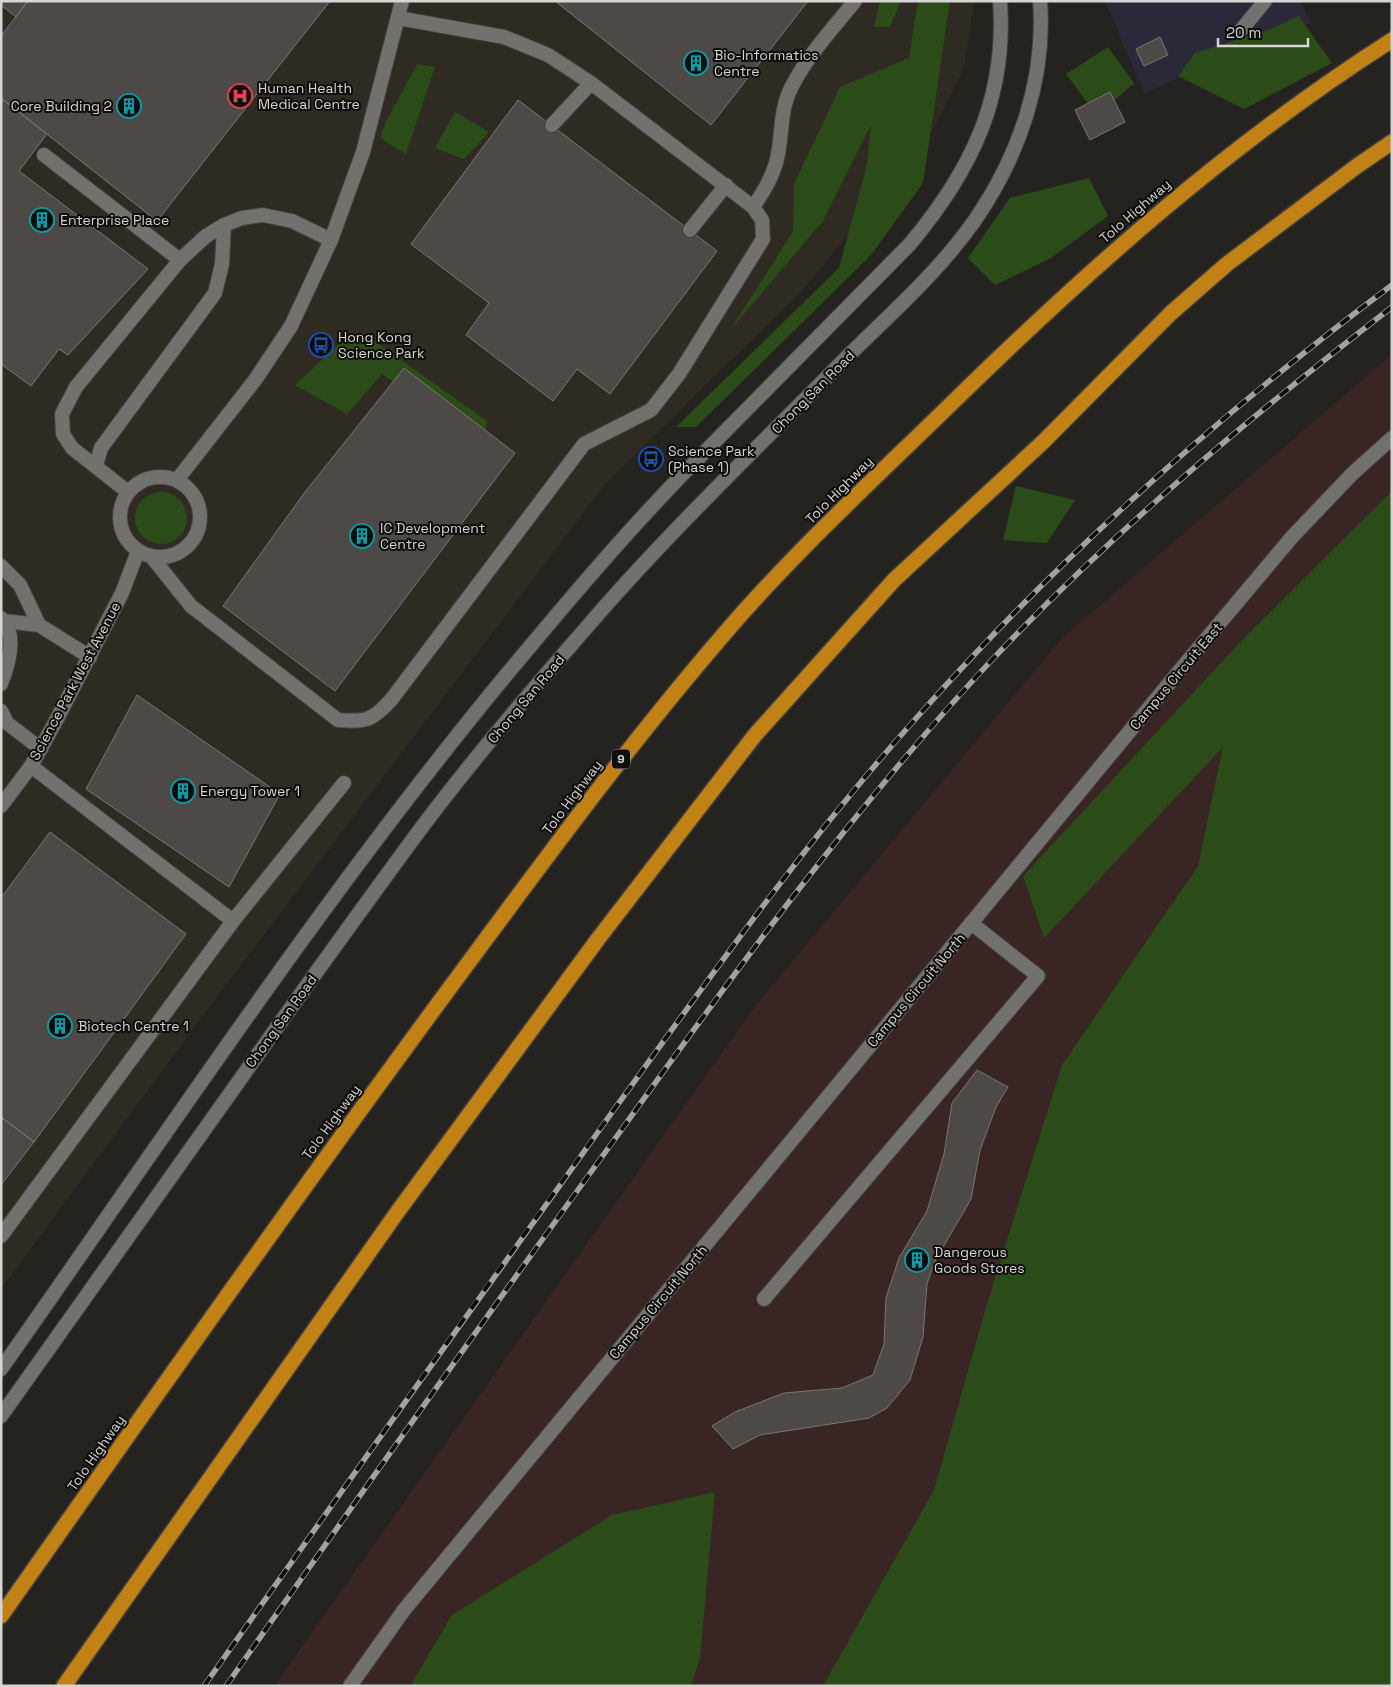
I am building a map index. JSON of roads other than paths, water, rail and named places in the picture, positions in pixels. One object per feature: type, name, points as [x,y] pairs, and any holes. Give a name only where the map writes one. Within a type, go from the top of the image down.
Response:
[{"type":"highway","name":"Tolo Highway","points":[[1,1616],[327,1154],[614,767],[722,636],[866,485],[1067,292],[1188,186],[1287,112],[1392,40]]},
{"type":"highway","points":[[64,1686],[396,1214],[598,938],[755,736],[894,580],[1043,442],[1171,313],[1227,264],[1357,166],[1392,142]]},
{"type":"main road","points":[[177,480],[220,426],[282,342],[330,240],[363,152],[402,1]]},
{"type":"main road","points":[[753,207],[766,188],[776,162],[781,120],[791,88],[818,47],[855,1]]},
{"type":"main road","name":"Chong San Road","points":[[1,1369],[290,958],[395,816],[505,676],[581,587],[676,481],[910,244],[929,222],[945,200],[972,151],[993,97],[999,74],[1001,48],[1000,1]]},
{"type":"main road","name":"Chong San Road","points":[[1,1416],[307,985],[422,827],[519,706],[649,558],[941,262],[976,218],[1005,167],[1026,118],[1038,69],[1041,42],[1040,1]]},
{"type":"main road","points":[[1242,29],[1265,1]]},
{"type":"main road","points":[[145,553],[164,557],[176,554],[187,547],[196,536],[200,524],[200,511],[196,498],[188,488],[177,480],[164,476],[151,477],[138,483],[128,492],[122,504],[120,517],[122,530],[128,542],[145,553],[191,606],[338,720],[359,721],[377,716],[584,444],[651,410],[679,374],[763,239],[762,220],[753,207],[591,83],[548,55],[504,37],[398,18]]},
{"type":"main road","points":[[552,125],[591,83]]},
{"type":"main road","points":[[44,155],[180,260]]},
{"type":"main road","points":[[690,230],[726,185]]},
{"type":"main road","points":[[128,492],[72,448],[63,434],[62,414],[76,387],[180,260],[206,236],[224,225],[242,218],[263,215],[292,221],[330,240]]},
{"type":"main road","points":[[96,466],[101,448],[215,293],[222,264],[224,225]]},
{"type":"main road","name":"Campus Circuit East","points":[[971,923],[1292,537],[1352,474],[1392,438]]},
{"type":"main road","name":"Science Park West Avenue","points":[[1,806],[31,766],[41,749],[122,593],[145,553]]},
{"type":"main road","points":[[1,566],[20,584],[39,625]]},
{"type":"main road","points":[[1,684],[8,667],[11,646],[3,620],[39,625],[90,657]]},
{"type":"main road","points":[[1,712],[7,723],[41,749]]},
{"type":"main road","points":[[31,766],[233,922]]},
{"type":"main road","points":[[1,1236],[233,922],[344,782]]},
{"type":"main road","points":[[764,1298],[1038,976],[971,923]]},
{"type":"main road","name":"Campus Circuit North","points":[[350,1686],[404,1610],[971,923]]},
{"type":"railway","points":[[204,1686],[510,1254],[686,1010],[799,859],[878,762],[973,656],[1086,542],[1205,435],[1328,334],[1392,285]]},
{"type":"railway","points":[[226,1686],[469,1341],[705,1014],[842,834],[938,719],[1036,615],[1133,522],[1235,433],[1392,307]]},
{"type":"place","name":"Bio-Informatics Centre","points":[[696,63]]},
{"type":"place","name":"Human Health Medical Centre","points":[[240,96]]},
{"type":"place","name":"Core Building 2","points":[[129,106]]},
{"type":"place","name":"Enterprise Place","points":[[42,220]]},
{"type":"place","name":"Hong Kong Science Park","points":[[321,345]]},
{"type":"place","name":"Science Park (Phase 1)","points":[[651,459]]},
{"type":"place","name":"IC Development Centre","points":[[362,536]]},
{"type":"place","name":"Energy Tower 1","points":[[183,791]]},
{"type":"place","name":"Biotech Centre 1","points":[[60,1026]]},
{"type":"place","name":"Dangerous Goods Stores","points":[[917,1260]]}]
